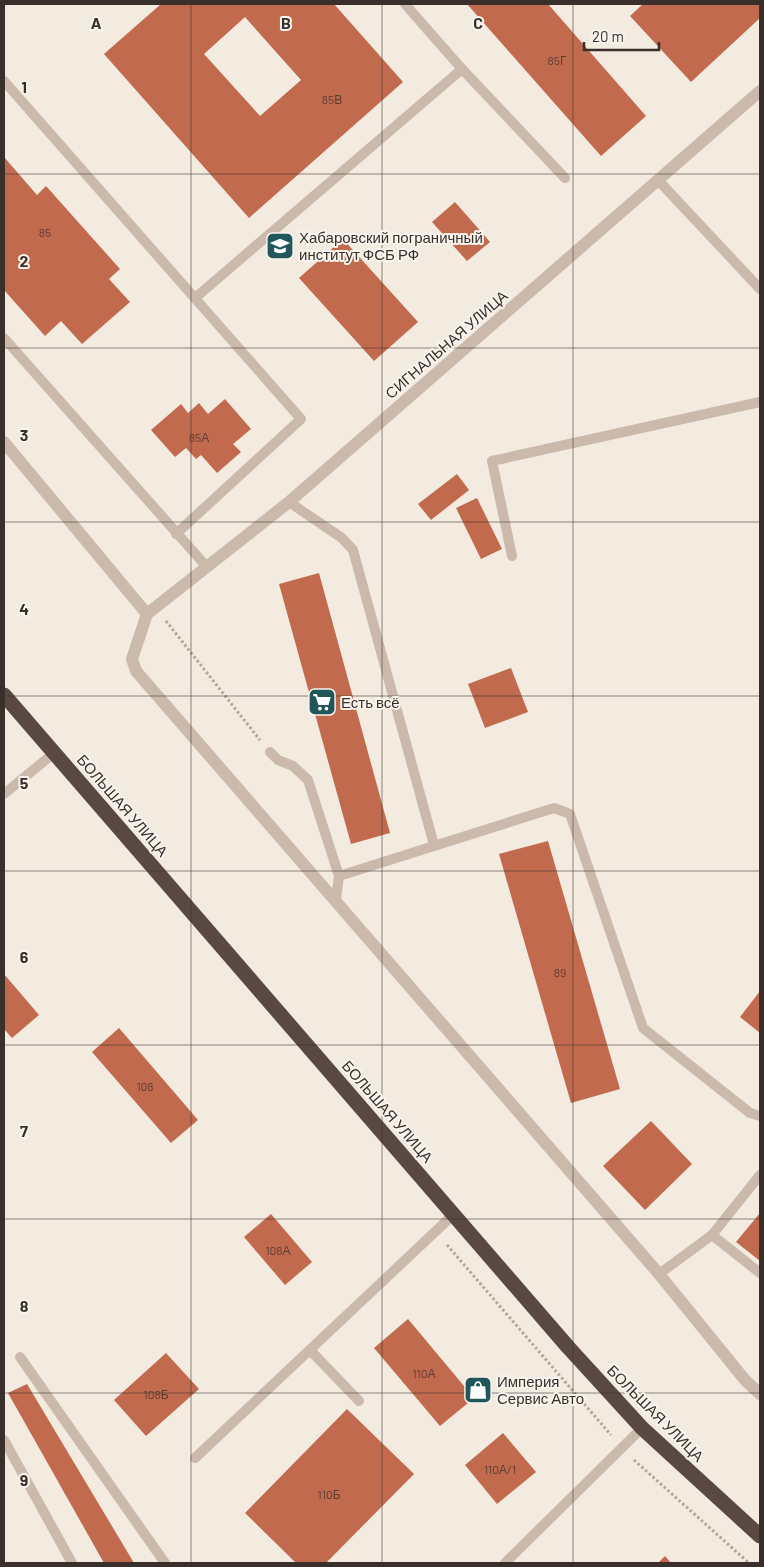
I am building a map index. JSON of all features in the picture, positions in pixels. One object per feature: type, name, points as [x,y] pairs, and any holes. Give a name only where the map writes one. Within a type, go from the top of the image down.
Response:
[{"type":"highway","name":"БОЛЬШАЯ УЛИЦА","points":[[4,695],[568,1347],[642,1428],[760,1536]]},
{"type":"street","name":"СИГНАЛЬНАЯ УЛИЦА","points":[[151,611],[289,502],[760,91]]},
{"type":"street","points":[[4,442],[151,611],[132,659],[136,671],[659,1274],[745,1380],[760,1394]]},
{"type":"lane","points":[[405,4],[462,69],[564,178]]},
{"type":"lane","points":[[195,298],[462,69]]},
{"type":"lane","points":[[4,81],[301,419],[176,534]]},
{"type":"lane","points":[[658,180],[760,289]]},
{"type":"lane","points":[[4,338],[206,566]]},
{"type":"lane","points":[[512,556],[492,461],[760,402]]},
{"type":"lane","points":[[289,502],[342,538],[353,550],[434,845]]},
{"type":"lane","points":[[270,752],[278,760],[293,766],[308,780],[339,876],[336,900]]},
{"type":"lane","points":[[4,794],[54,754]]},
{"type":"lane","points":[[339,876],[554,808],[570,814],[643,1028],[750,1113],[760,1116]]},
{"type":"lane","points":[[659,1274],[712,1235],[760,1175]]},
{"type":"lane","points":[[195,1458],[454,1214]]},
{"type":"lane","points":[[712,1235],[760,1273]]},
{"type":"lane","points":[[310,1350],[359,1401]]},
{"type":"lane","points":[[20,1357],[166,1563]]},
{"type":"lane","points":[[505,1563],[642,1428]]},
{"type":"lane","points":[[4,1440],[72,1563]]},
{"type":"path","points":[[151,611],[270,752]]},
{"type":"path","points":[[435,1232],[622,1447],[695,1517],[749,1563]]},
{"type":"building","points":[[161,4],[334,4],[403,82],[249,218],[104,54]],"holes":[[[245,17],[301,80],[260,116],[204,54]]]},
{"type":"building","points":[[467,4],[548,4],[646,116],[601,156]]},
{"type":"building","points":[[643,4],[760,4],[760,18],[691,82],[630,16]]},
{"type":"building","points":[[4,157],[37,195],[46,186],[120,269],[109,279],[130,302],[82,344],[61,321],[45,336],[4,290]]},
{"type":"building","points":[[455,202],[490,242],[467,261],[432,222]]},
{"type":"building","points":[[343,239],[418,322],[374,361],[299,278]]},
{"type":"building","points":[[225,399],[251,429],[233,444],[241,452],[217,473],[201,455],[196,459],[186,448],[175,457],[151,430],[181,404],[188,413],[199,403],[208,414]]},
{"type":"building","points":[[457,474],[469,490],[431,520],[418,504]]},
{"type":"building","points":[[477,498],[502,549],[481,559],[456,508]]},
{"type":"building","points":[[319,573],[390,833],[351,844],[279,584]]},
{"type":"building","points":[[511,668],[528,712],[485,728],[468,684]]},
{"type":"building","points":[[548,841],[620,1089],[571,1103],[499,854]]},
{"type":"building","points":[[4,974],[39,1015],[12,1038],[4,1029]]},
{"type":"building","points":[[760,991],[760,1033],[740,1017]]},
{"type":"building","points":[[119,1028],[198,1120],[171,1143],[92,1052]]},
{"type":"building","points":[[651,1121],[692,1164],[645,1210],[603,1166]]},
{"type":"building","points":[[760,1213],[760,1261],[736,1242]]},
{"type":"building","points":[[271,1214],[312,1262],[285,1285],[244,1237]]},
{"type":"building","points":[[408,1319],[474,1398],[440,1426],[374,1348]]},
{"type":"building","points":[[166,1353],[199,1389],[146,1436],[114,1400]]},
{"type":"building","points":[[27,1384],[134,1563],[104,1563],[8,1393]]},
{"type":"building","points":[[347,1409],[414,1474],[326,1563],[296,1563],[245,1513]]},
{"type":"building","points":[[503,1433],[536,1472],[497,1504],[465,1465]]},
{"type":"building","points":[[665,1556],[671,1563],[658,1563]]},
{"type":"place","name":"Хабаровский пограничный институт ФСБ РФ","points":[[280,246]]},
{"type":"place","name":"Есть всё","points":[[322,702]]},
{"type":"place","name":"Империя Сервис Авто","points":[[478,1390]]}]
